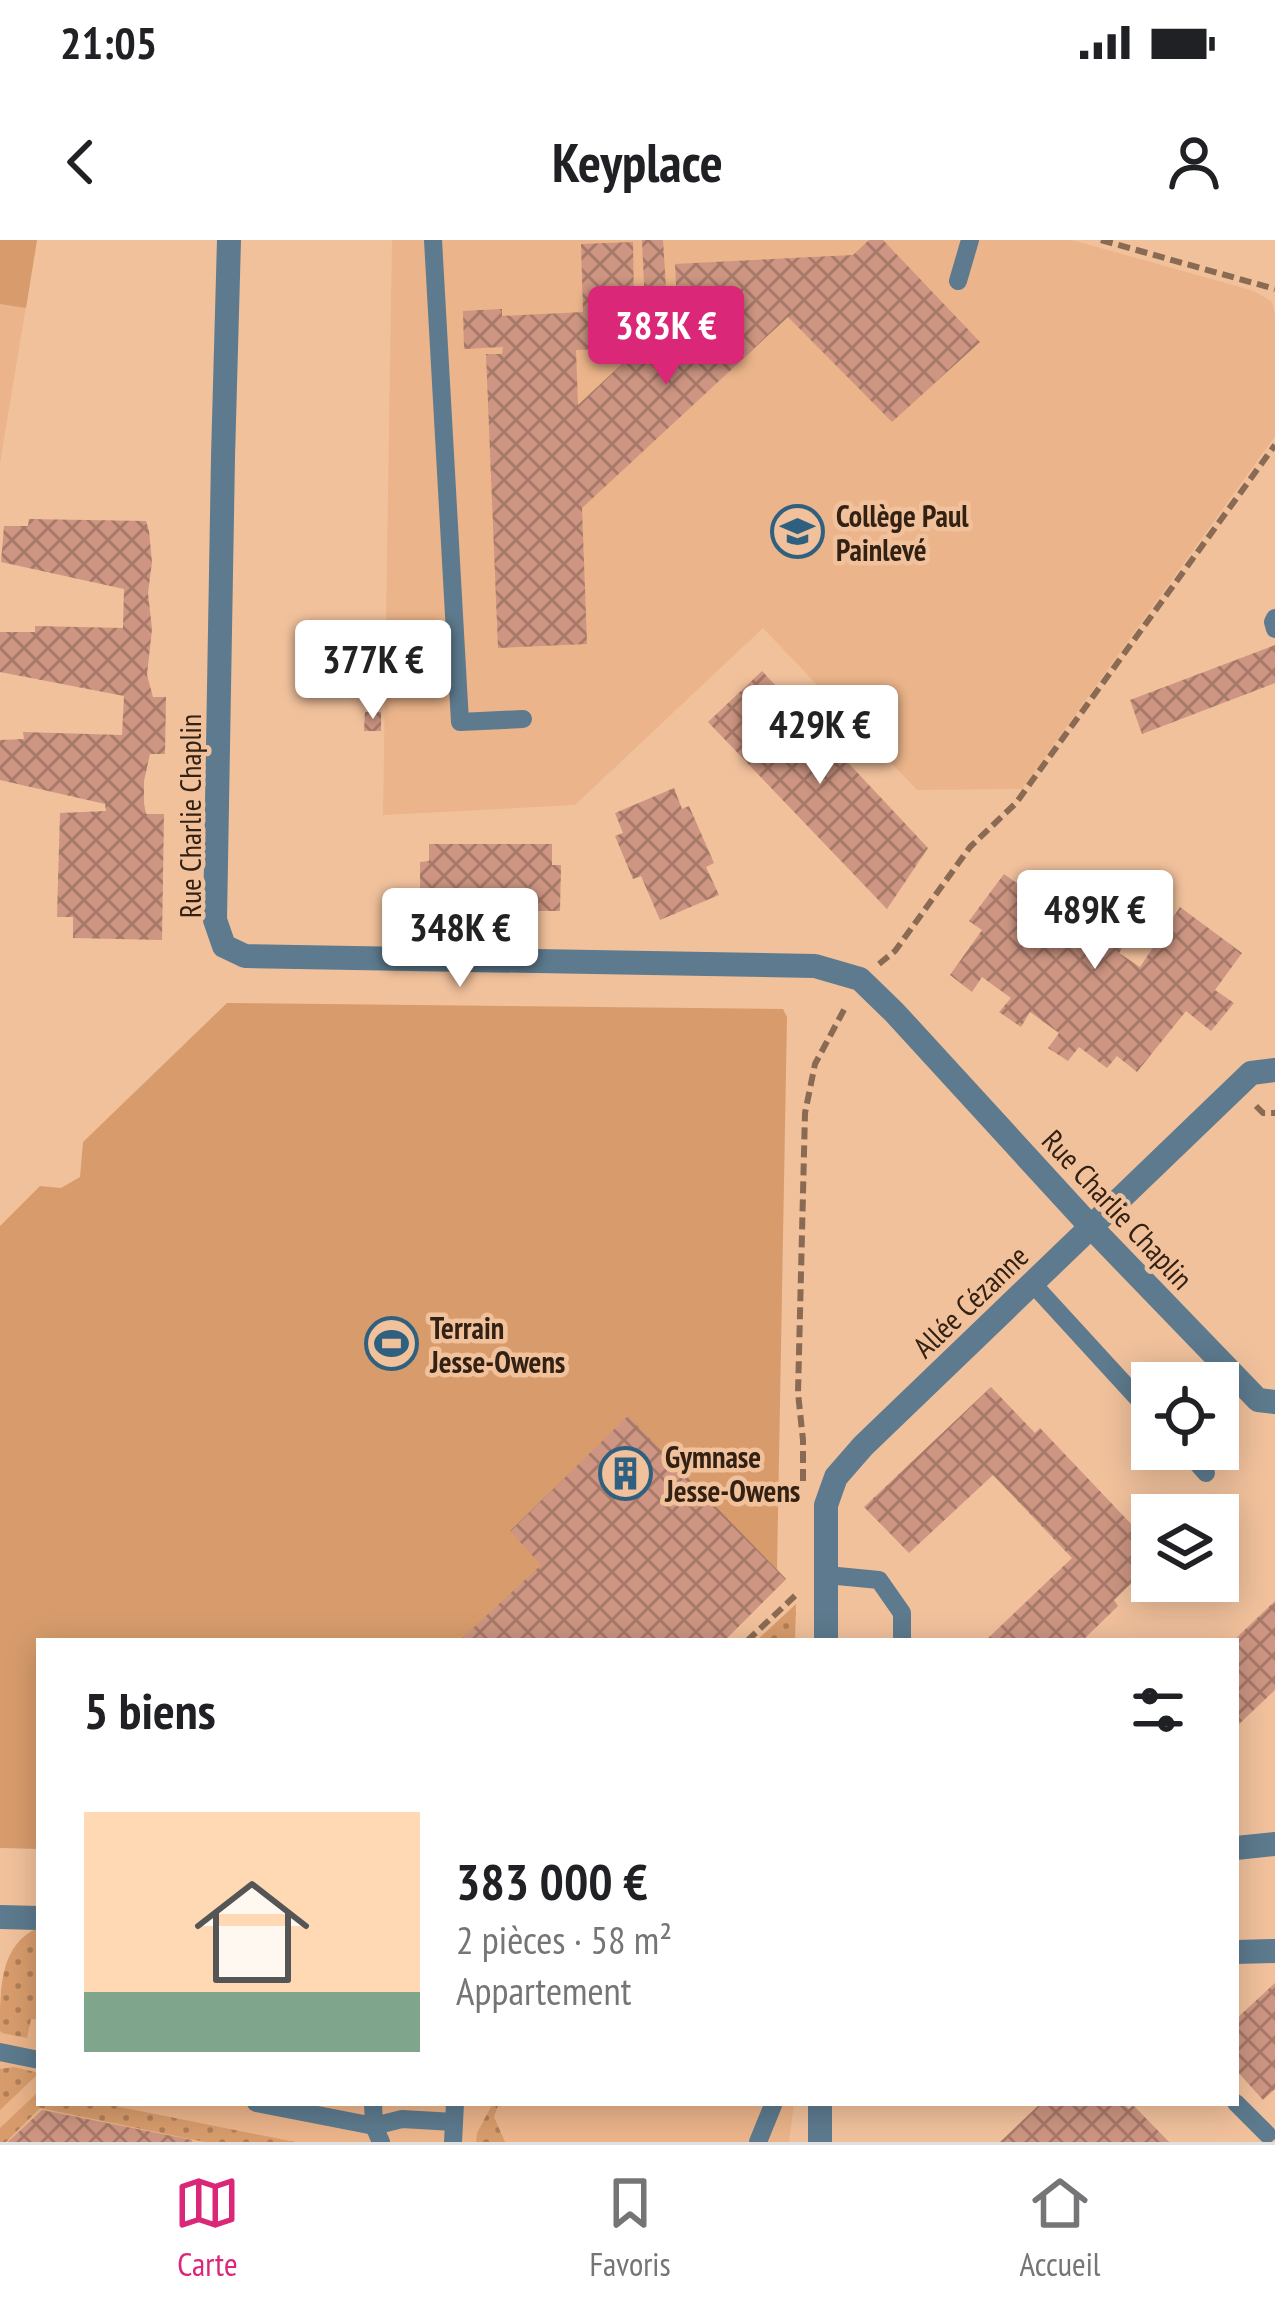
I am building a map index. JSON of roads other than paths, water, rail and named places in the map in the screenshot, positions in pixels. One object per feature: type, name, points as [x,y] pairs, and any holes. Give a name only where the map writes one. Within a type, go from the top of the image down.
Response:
[{"type":"street","name":"Rue Charlie Chaplin","points":[[230,240],[215,920],[224,946],[244,956],[815,966],[860,979],[1258,1400],[1275,1402]]},
{"type":"street","name":"Allée Cézanne","points":[[826,1638],[826,1505],[836,1477],[1251,1073],[1275,1070]]},
{"type":"street","points":[[1239,1848],[1275,1844]]},
{"type":"street","points":[[0,1917],[36,1918]]},
{"type":"street","points":[[1239,1952],[1275,1951]]},
{"type":"street","points":[[820,2106],[820,2142]]},
{"type":"lane","points":[[433,240],[460,722],[523,719]]},
{"type":"lane","points":[[958,281],[970,240]]},
{"type":"lane","points":[[1275,618],[1275,628]]},
{"type":"lane","points":[[1032,1283],[1131,1391]]},
{"type":"lane","points":[[827,1575],[879,1580],[902,1613],[902,1638]]},
{"type":"lane","points":[[0,2052],[36,2059]]},
{"type":"lane","points":[[268,2106],[377,2134],[402,2120],[454,2122]]},
{"type":"lane","points":[[758,2142],[772,2106]]},
{"type":"lane","points":[[1239,2106],[1267,2134]]},
{"type":"place","name":"Collège Paul Painlevé","points":[[797,532]]},
{"type":"place","name":"Terrain Jesse-Owens","points":[[391,1344]]},
{"type":"place","name":"Gymnase Jesse-Owens","points":[[626,1473]]}]
